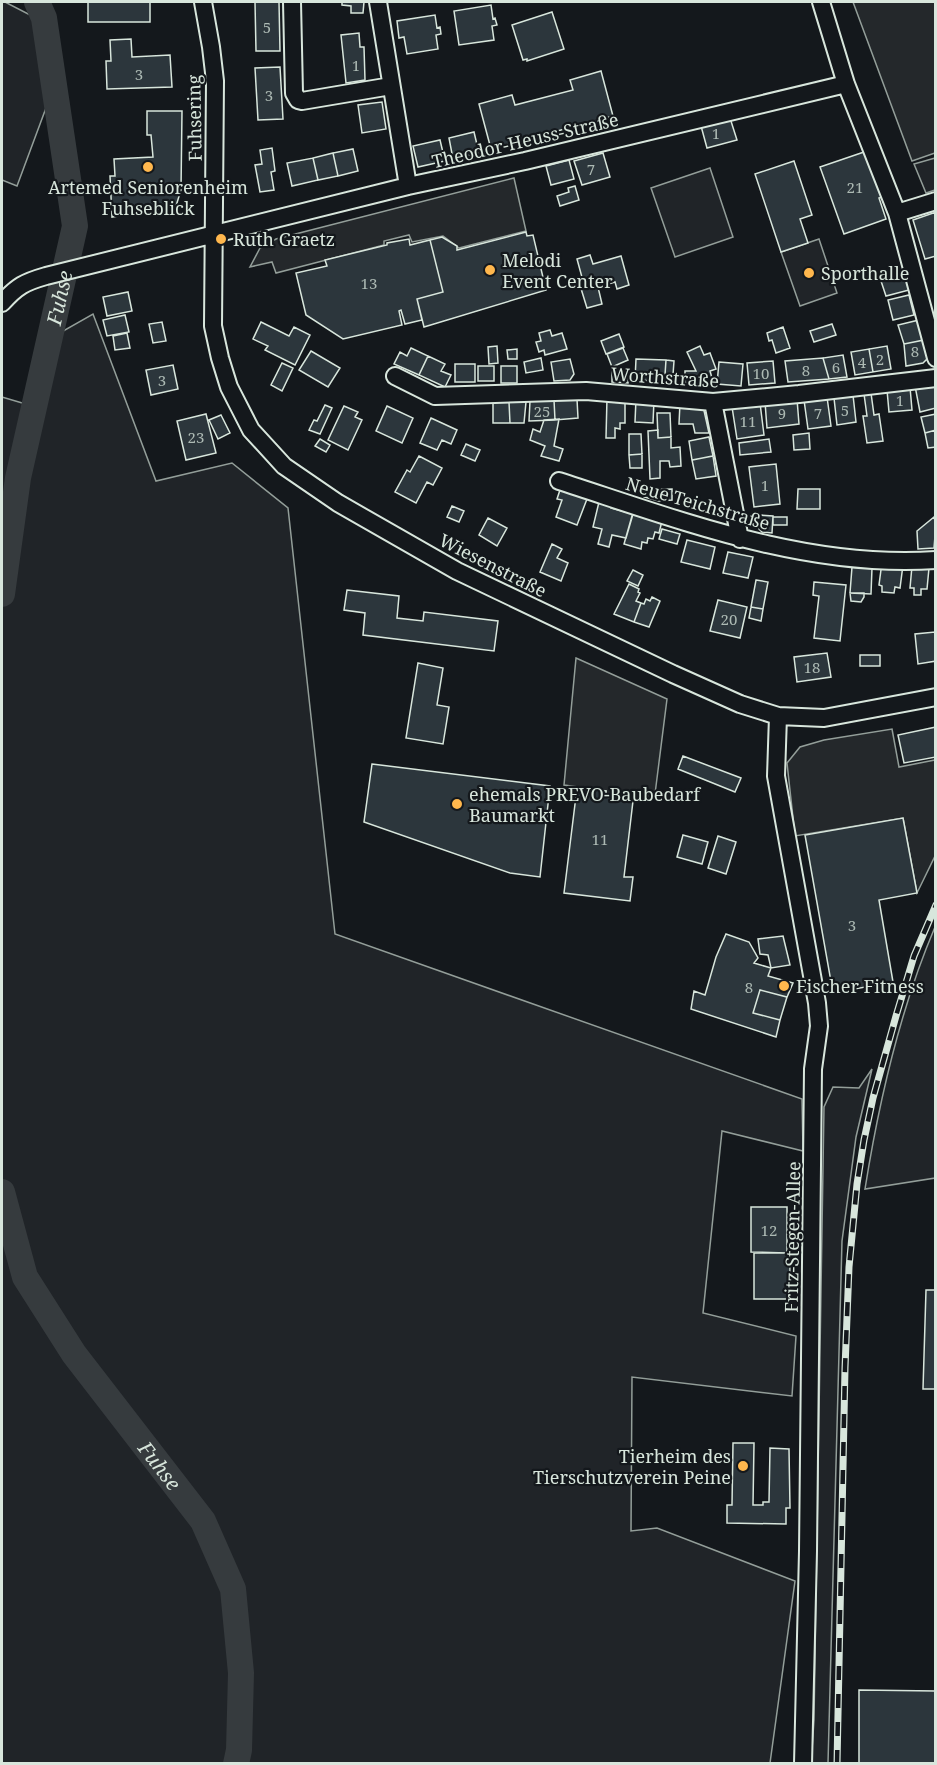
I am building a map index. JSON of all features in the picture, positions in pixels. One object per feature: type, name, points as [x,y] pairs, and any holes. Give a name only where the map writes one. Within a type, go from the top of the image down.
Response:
[{"type":"street","name":"Fuhsering","points":[[203,2],[215,81],[213,235]]},
{"type":"street","points":[[292,2],[294,93],[298,100],[391,86]]},
{"type":"street","points":[[378,2],[408,186]]},
{"type":"street","points":[[821,2],[846,84],[897,213],[936,358]]},
{"type":"street","name":"Theodor-Heuss-Straße","points":[[2,303],[13,290],[25,282],[46,276],[408,186],[525,161],[846,84]]},
{"type":"street","points":[[897,213],[936,201]]},
{"type":"street","name":"Wiesenstraße","points":[[213,235],[213,326],[229,387],[251,430],[284,466],[338,503],[457,571],[740,704],[778,716],[824,718],[936,698]]},
{"type":"street","name":"Worthstraße","points":[[395,376],[435,396],[585,391],[713,402],[936,378]]},
{"type":"street","points":[[713,402],[740,539]]},
{"type":"street","name":"Neue Teichstraße","points":[[559,481],[740,539],[843,558],[936,560]]},
{"type":"street","name":"Fritz-Stegen-Allee","points":[[778,716],[776,776],[817,1003],[819,1026],[813,1069],[803,1764]]},
{"type":"shaded area","points":[[2,2],[38,19],[53,107],[46,108],[17,186],[2,180]]},
{"type":"shaded area","points":[[853,2],[935,2],[935,153],[912,161]]},
{"type":"shaded area","points":[[935,158],[935,190],[926,193],[914,164]]},
{"type":"shaded area","points":[[710,168],[733,237],[675,257],[651,188]]},
{"type":"shaded area","points":[[514,178],[526,231],[459,248],[443,236],[412,242],[409,235],[384,241],[384,245],[276,273],[272,262],[250,267],[260,248],[276,239]]},
{"type":"shaded area","name":"Sporthalle","points":[[819,239],[837,293],[800,306],[781,252]]},
{"type":"shaded area","points":[[93,314],[156,481],[232,463],[288,508],[335,934],[802,1099],[803,1151],[722,1131],[703,1313],[796,1336],[792,1396],[632,1377],[631,1531],[657,1528],[795,1581],[770,1763],[2,1763],[2,397],[29,405],[42,343]]},
{"type":"shaded area","points":[[576,658],[667,699],[655,794],[633,801],[606,797],[606,791],[564,785]]},
{"type":"shaded area","points":[[892,729],[899,767],[935,760],[935,856],[917,893],[903,818],[795,836],[787,763],[800,747],[824,740]]},
{"type":"shaded area","points":[[935,927],[935,1178],[865,1189],[892,1056],[911,990]]},
{"type":"shaded area","points":[[872,1069],[856,1137],[842,1241],[828,1763],[811,1764],[814,1720],[824,1107],[833,1087],[859,1088]]},
{"type":"building","points":[[88,2],[150,2],[150,22],[88,22]]},
{"type":"building","points":[[255,2],[279,2],[280,51],[256,51]]},
{"type":"building","points":[[342,2],[364,2],[363,13],[351,13],[351,6],[342,5]]},
{"type":"building","points":[[491,5],[493,19],[495,18],[497,25],[492,26],[494,40],[459,45],[454,11]]},
{"type":"building","points":[[552,12],[564,49],[527,61],[527,59],[523,60],[512,25]]},
{"type":"building","points":[[435,15],[437,28],[440,27],[441,34],[436,35],[438,49],[407,54],[404,37],[399,38],[397,21]]},
{"type":"building","points":[[359,33],[360,47],[364,47],[365,80],[346,83],[341,35]]},
{"type":"building","points":[[131,39],[132,57],[170,55],[172,87],[107,89],[106,61],[111,61],[110,40]]},
{"type":"building","points":[[280,67],[283,119],[258,120],[255,68]]},
{"type":"building","points":[[601,71],[613,116],[491,149],[479,104],[512,95],[515,105],[573,90],[570,80]]},
{"type":"building","points":[[382,102],[386,129],[362,133],[358,105]]},
{"type":"building","name":"Artemed Seniorenheim Fuhseblick","points":[[147,111],[182,111],[181,190],[176,206],[112,217],[110,176],[115,176],[114,159],[153,157],[151,135],[147,135]]},
{"type":"building","points":[[730,118],[737,140],[707,148],[701,126]]},
{"type":"building","points":[[474,132],[479,153],[453,159],[449,138]]},
{"type":"building","points":[[440,140],[445,161],[418,167],[413,146]]},
{"type":"building","points":[[272,148],[275,171],[271,172],[274,190],[260,192],[255,165],[262,164],[260,150]]},
{"type":"building","points":[[353,149],[358,171],[338,176],[333,153]]},
{"type":"building","points":[[864,152],[874,178],[879,176],[886,196],[879,198],[886,219],[844,234],[820,167]]},
{"type":"building","points":[[333,153],[338,176],[318,180],[313,158]]},
{"type":"building","points":[[603,153],[610,177],[582,185],[574,161]]},
{"type":"building","points":[[313,158],[318,180],[292,186],[287,163]]},
{"type":"building","points":[[569,160],[574,179],[551,185],[546,166]]},
{"type":"building","points":[[794,161],[812,215],[800,219],[808,243],[781,252],[755,174]]},
{"type":"building","points":[[575,186],[579,200],[560,206],[557,196],[569,192],[568,188]]},
{"type":"building","points":[[936,212],[936,256],[925,259],[913,220]]},
{"type":"building","name":"Melodi Event Center","points":[[526,232],[527,236],[533,235],[546,290],[424,327],[417,299],[443,292],[430,240],[442,237],[457,246],[457,250]]},
{"type":"building","points":[[409,239],[410,245],[430,240],[443,292],[417,299],[422,320],[405,324],[401,310],[399,311],[402,325],[343,339],[306,315],[296,273],[327,266],[325,260]]},
{"type":"building","points":[[590,255],[593,264],[621,256],[629,285],[617,289],[615,282],[598,287],[602,304],[587,308],[579,282],[583,281],[577,259]]},
{"type":"building","points":[[904,274],[909,290],[886,296],[881,281]]},
{"type":"building","points":[[128,292],[132,311],[107,316],[103,297]]},
{"type":"building","points":[[909,295],[914,315],[893,320],[888,300]]},
{"type":"building","points":[[125,315],[129,332],[107,336],[103,320]]},
{"type":"building","points":[[919,320],[924,340],[904,344],[898,325]]},
{"type":"building","points":[[162,322],[166,341],[153,343],[149,324]]},
{"type":"building","points":[[261,322],[289,336],[294,327],[310,335],[295,365],[265,350],[268,346],[253,339]]},
{"type":"building","points":[[832,324],[836,335],[814,342],[810,331]]},
{"type":"building","points":[[783,327],[790,348],[776,353],[767,333]]},
{"type":"building","points":[[550,330],[552,336],[562,333],[567,349],[545,355],[544,350],[539,352],[536,342],[541,341],[539,333]]},
{"type":"building","points":[[127,333],[130,348],[115,350],[113,336]]},
{"type":"building","points":[[619,334],[624,347],[606,354],[601,341]]},
{"type":"building","points":[[924,340],[928,358],[923,363],[906,366],[904,344]]},
{"type":"building","points":[[497,346],[498,363],[489,364],[488,347]]},
{"type":"building","points":[[700,346],[704,355],[710,353],[716,369],[710,371],[714,385],[685,383],[685,371],[696,371],[687,352]]},
{"type":"building","points":[[887,346],[891,369],[873,372],[869,349]]},
{"type":"building","points":[[411,348],[428,356],[419,375],[394,364],[400,352],[407,356]]},
{"type":"building","points":[[623,348],[628,360],[612,367],[607,354]]},
{"type":"building","points":[[517,349],[517,359],[508,359],[507,350]]},
{"type":"building","points":[[869,349],[873,372],[855,375],[851,352]]},
{"type":"building","points":[[311,351],[340,368],[328,387],[299,370]]},
{"type":"building","points":[[843,355],[847,377],[829,379],[823,358]]},
{"type":"building","points":[[428,356],[445,364],[441,371],[451,375],[445,387],[419,375]]},
{"type":"building","points":[[541,358],[543,370],[526,373],[524,362]]},
{"type":"building","points":[[823,358],[829,379],[788,382],[785,361]]},
{"type":"building","points":[[570,359],[574,374],[570,380],[554,381],[551,362]]},
{"type":"building","points":[[636,359],[666,360],[665,375],[660,375],[659,381],[635,380]]},
{"type":"building","points":[[666,360],[674,361],[673,375],[665,375]]},
{"type":"building","points":[[773,361],[775,383],[749,385],[747,363]]},
{"type":"building","points":[[719,362],[743,364],[741,386],[717,384]]},
{"type":"building","points":[[282,363],[293,368],[282,391],[271,385]]},
{"type":"building","points":[[455,364],[475,364],[475,382],[455,382]]},
{"type":"building","points":[[173,365],[178,389],[151,395],[146,370]]},
{"type":"building","points":[[478,366],[494,366],[494,381],[478,381]]},
{"type":"building","points":[[501,366],[517,366],[517,383],[501,383]]},
{"type":"building","points":[[612,368],[629,369],[628,383],[612,382]]},
{"type":"building","points":[[930,384],[936,387],[936,408],[920,412],[915,386]]},
{"type":"building","points":[[910,387],[912,410],[889,412],[887,390]]},
{"type":"building","points":[[871,393],[874,415],[879,414],[883,441],[867,443],[863,416],[867,416],[864,394]]},
{"type":"building","points":[[853,395],[856,422],[837,425],[834,398]]},
{"type":"building","points":[[827,397],[831,426],[808,429],[804,400]]},
{"type":"building","points":[[607,398],[625,398],[625,423],[620,423],[620,429],[615,428],[615,438],[606,438]]},
{"type":"building","points":[[577,399],[578,418],[555,420],[554,400]]},
{"type":"building","points":[[636,399],[654,400],[653,423],[635,422]]},
{"type":"building","points":[[797,399],[799,424],[767,428],[765,402]]},
{"type":"building","points":[[554,400],[555,420],[529,421],[530,401]]},
{"type":"building","points":[[493,402],[509,402],[510,423],[493,423]]},
{"type":"building","points":[[509,402],[526,402],[524,423],[510,423]]},
{"type":"building","points":[[680,403],[703,406],[709,433],[695,433],[693,424],[679,424]]},
{"type":"building","points":[[760,403],[764,435],[737,439],[732,407]]},
{"type":"building","points":[[325,405],[332,408],[320,434],[309,430],[314,420],[317,421]]},
{"type":"building","points":[[344,406],[358,412],[355,417],[362,420],[348,450],[328,440]]},
{"type":"building","points":[[387,406],[413,418],[402,443],[376,431]]},
{"type":"building","points":[[657,413],[670,413],[671,437],[658,438]]},
{"type":"building","points":[[206,414],[216,453],[186,460],[177,421]]},
{"type":"building","points":[[936,414],[936,430],[925,433],[921,417]]},
{"type":"building","points":[[221,415],[230,433],[218,439],[209,420]]},
{"type":"building","points":[[431,418],[457,430],[451,444],[442,440],[437,450],[420,443]]},
{"type":"building","points":[[559,419],[554,446],[563,449],[559,461],[541,456],[545,446],[530,440],[533,429],[540,432],[544,420]]},
{"type":"building","points":[[658,430],[658,438],[671,437],[671,448],[680,447],[681,466],[670,467],[669,461],[660,461],[660,478],[650,479],[648,431]]},
{"type":"building","points":[[936,430],[936,447],[928,448],[925,433]]},
{"type":"building","points":[[809,433],[810,449],[794,450],[793,435]]},
{"type":"building","points":[[629,434],[641,434],[642,454],[629,455]]},
{"type":"building","points":[[709,437],[713,456],[692,460],[689,441]]},
{"type":"building","points":[[320,439],[330,445],[326,452],[315,446]]},
{"type":"building","points":[[769,439],[771,452],[740,455],[739,443]]},
{"type":"building","points":[[466,444],[480,450],[475,461],[461,455]]},
{"type":"building","points":[[642,454],[642,468],[630,468],[629,455]]},
{"type":"building","points":[[419,456],[442,468],[433,485],[427,482],[416,503],[395,492],[407,470],[410,472]]},
{"type":"building","points":[[713,456],[716,476],[696,479],[692,460]]},
{"type":"building","points":[[776,464],[780,504],[754,507],[749,467]]},
{"type":"building","points":[[672,489],[672,500],[659,501],[644,497],[642,490]]},
{"type":"building","points":[[798,489],[820,489],[820,509],[797,509]]},
{"type":"building","points":[[560,490],[587,499],[577,525],[556,517],[562,500],[557,499]]},
{"type":"building","points":[[599,502],[633,514],[626,538],[612,535],[609,547],[598,544],[602,529],[593,527]]},
{"type":"building","points":[[452,506],[464,511],[459,522],[447,517]]},
{"type":"building","points":[[634,509],[663,517],[659,533],[655,532],[653,539],[648,538],[647,543],[642,542],[641,549],[624,544]]},
{"type":"building","points":[[760,515],[773,516],[772,533],[762,532],[759,529]]},
{"type":"building","points":[[773,517],[787,517],[787,525],[773,525]]},
{"type":"building","points":[[934,517],[936,524],[934,548],[918,549],[917,531]]},
{"type":"building","points":[[488,518],[507,528],[497,546],[479,535]]},
{"type":"building","points":[[662,529],[680,534],[677,544],[659,539]]},
{"type":"building","points":[[687,540],[715,547],[710,569],[681,562]]},
{"type":"building","points":[[552,544],[562,549],[557,558],[568,563],[561,581],[540,572]]},
{"type":"building","points":[[728,552],[753,557],[748,578],[723,573]]},
{"type":"building","points":[[882,562],[903,565],[900,588],[895,587],[894,593],[882,592],[882,586],[879,585]]},
{"type":"building","points":[[912,566],[929,568],[927,589],[921,589],[921,595],[914,595],[914,588],[910,588]]},
{"type":"building","points":[[852,567],[872,568],[871,594],[850,593]]},
{"type":"building","points":[[633,570],[643,575],[638,586],[627,581]]},
{"type":"building","points":[[756,580],[768,582],[763,609],[751,607]]},
{"type":"building","points":[[814,582],[846,585],[840,641],[814,638],[819,596],[813,595]]},
{"type":"building","points":[[629,584],[639,589],[640,593],[636,601],[641,603],[634,622],[614,614]]},
{"type":"building","points":[[347,590],[399,596],[397,618],[423,621],[424,612],[498,621],[494,651],[363,635],[365,613],[344,610]]},
{"type":"building","points":[[850,593],[864,593],[864,597],[861,602],[851,601]]},
{"type":"building","points":[[652,597],[660,601],[649,627],[634,622],[641,603],[644,604],[646,599],[650,601]]},
{"type":"building","points":[[718,600],[747,607],[740,638],[710,631]]},
{"type":"building","points":[[751,607],[763,609],[761,621],[749,618]]},
{"type":"building","points":[[935,632],[936,661],[918,664],[915,634]]},
{"type":"building","points":[[827,653],[831,677],[797,682],[794,657]]},
{"type":"building","points":[[860,655],[880,655],[880,666],[860,666]]},
{"type":"building","points":[[418,663],[443,668],[437,705],[449,707],[443,744],[406,738]]},
{"type":"building","points":[[936,727],[936,757],[904,763],[898,735]]},
{"type":"building","points":[[683,756],[741,778],[735,792],[678,769]]},
{"type":"building","name":"ehemals PREVO-Baubedarf Baumarkt","points":[[372,764],[550,786],[540,877],[510,873],[364,822]]},
{"type":"building","points":[[577,788],[606,791],[606,797],[633,801],[624,877],[633,877],[630,901],[564,893]]},
{"type":"building","points":[[903,818],[917,893],[879,900],[893,982],[833,993],[805,835]]},
{"type":"building","points":[[683,835],[708,842],[702,864],[677,857]]},
{"type":"building","points":[[718,836],[736,842],[726,874],[708,868]]},
{"type":"building","points":[[726,934],[749,942],[758,958],[754,963],[771,968],[768,976],[793,983],[787,997],[760,990],[753,1013],[780,1020],[776,1037],[691,1009],[694,991],[705,995],[716,957]]},
{"type":"building","points":[[783,936],[790,965],[771,968],[768,955],[760,954],[758,939]]},
{"type":"building","points":[[760,990],[787,997],[780,1020],[753,1013]]},
{"type":"building","points":[[751,1207],[787,1207],[787,1253],[751,1252]]},
{"type":"building","points":[[754,1253],[790,1253],[790,1299],[754,1299]]},
{"type":"building","points":[[926,1290],[936,1290],[936,1389],[923,1389]]},
{"type":"building","name":"Tierheim des Tierschutzverein Peine","points":[[733,1443],[754,1443],[753,1505],[763,1505],[763,1502],[769,1502],[770,1448],[789,1449],[790,1508],[786,1508],[786,1524],[727,1523],[727,1505],[732,1505]]},
{"type":"building","points":[[859,1690],[936,1691],[936,1764],[859,1764]]},
{"type":"waterway","name":"Fuhse","points":[[2,594],[18,478],[75,226],[44,18],[37,2]]},
{"type":"waterway","name":"Fuhse","points":[[2,1192],[25,1277],[74,1354],[203,1521],[233,1589],[241,1673],[239,1750],[236,1764]]},
{"type":"railway","points":[[837,1764],[845,1368],[849,1267],[857,1184],[873,1098],[896,1016],[914,956],[936,905]]},
{"type":"place","name":"Artemed Seniorenheim Fuhseblick","points":[[148,167]]},
{"type":"place","name":"Ruth Graetz","points":[[221,239]]},
{"type":"place","name":"Melodi Event Center","points":[[490,270]]},
{"type":"place","name":"Sporthalle","points":[[809,273]]},
{"type":"place","name":"ehemals PREVO-Baubedarf Baumarkt","points":[[457,804]]},
{"type":"place","name":"Fischer Fitness","points":[[784,986]]},
{"type":"place","name":"Tierheim des Tierschutzverein Peine","points":[[743,1466]]}]
